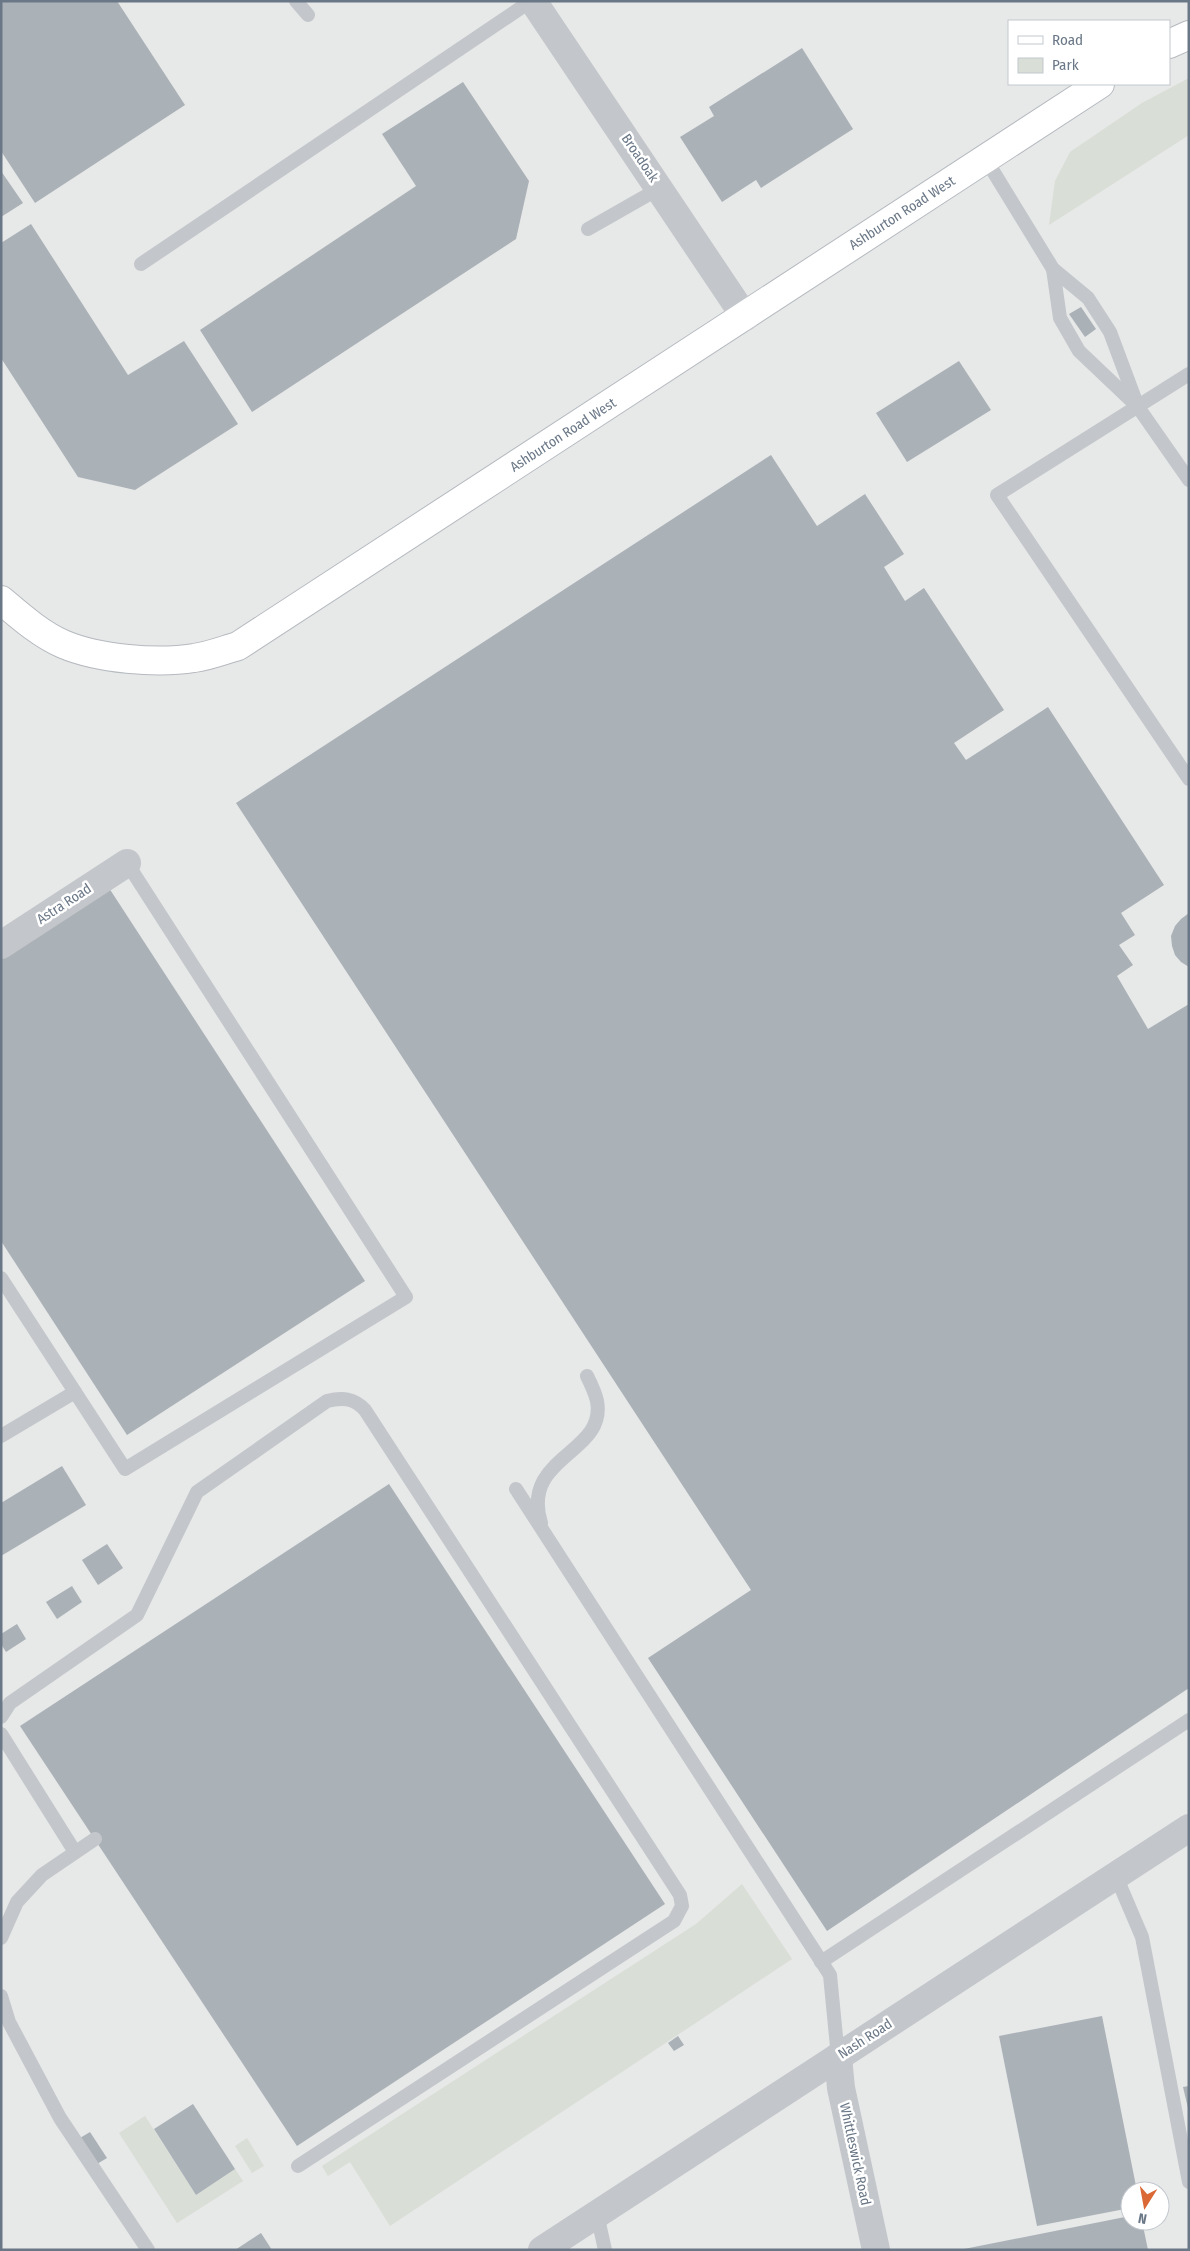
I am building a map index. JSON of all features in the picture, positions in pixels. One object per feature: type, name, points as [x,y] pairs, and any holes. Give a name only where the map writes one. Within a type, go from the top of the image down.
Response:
[{"type":"main road","points":[[1170,44],[1189,35]]},
{"type":"main road","name":"Ashburton Road West","points":[[1,600],[23,619],[63,644],[105,655],[147,661],[166,660],[195,658],[238,646],[1098,85]]},
{"type":"street","name":"Broadoak","points":[[532,1],[660,188],[745,317]]},
{"type":"street","name":"Astra Road","points":[[1,945],[127,864]]},
{"type":"street","name":"Nash Road","points":[[542,2250],[1189,1828]]},
{"type":"street","name":"Whittleswick Road","points":[[838,2057],[841,2088],[876,2250]]},
{"type":"lane","points":[[296,1],[308,15]]},
{"type":"lane","points":[[141,264],[532,1]]},
{"type":"lane","points":[[985,158],[1053,269],[1088,298],[1110,332],[1138,407]]},
{"type":"lane","points":[[588,229],[660,188]]},
{"type":"lane","points":[[1053,269],[1060,318],[1079,351],[1138,407],[1189,480]]},
{"type":"lane","points":[[1189,374],[997,495],[1189,779]]},
{"type":"lane","points":[[1,1278],[125,1469],[406,1297],[127,864]]},
{"type":"lane","points":[[1,1305],[14,1297]]},
{"type":"lane","points":[[544,1531],[538,1506],[543,1479],[551,1468],[585,1438],[593,1426],[597,1414],[597,1403],[587,1376]]},
{"type":"lane","points":[[1,1436],[75,1392]]},
{"type":"lane","points":[[1,1716],[10,1703],[137,1615],[198,1492],[327,1401],[349,1399],[358,1402],[365,1410],[680,1895],[682,1906],[674,1921],[298,2166]]},
{"type":"lane","points":[[516,1489],[830,1975],[838,2057]]},
{"type":"lane","points":[[821,1962],[1189,1720]]},
{"type":"lane","points":[[1,1734],[75,1852]]},
{"type":"lane","points":[[1,1938],[17,1902],[42,1875],[95,1839]]},
{"type":"lane","points":[[1116,1876],[1142,1937],[1189,2182]]},
{"type":"lane","points":[[1,1996],[10,2022],[60,2118],[148,2250]]},
{"type":"lane","points":[[597,2214],[606,2250]]},
{"type":"shaded area","points":[[1,1],[1189,1],[1189,2250],[1,2250]]},
{"type":"green space","points":[[1189,78],[1189,135],[1049,225],[1055,181],[1070,152],[1142,103]]},
{"type":"green space","points":[[742,1884],[792,1959],[390,2226],[350,2162],[328,2176],[322,2166],[696,1924]]},
{"type":"green space","points":[[145,2116],[196,2195],[235,2169],[243,2181],[177,2223],[119,2133]]},
{"type":"green space","points":[[247,2138],[264,2166],[252,2173],[235,2146]]},
{"type":"building","points":[[1,1],[117,1],[185,105],[35,203],[1,151]]},
{"type":"building","points":[[802,48],[853,129],[761,188],[756,180],[722,202],[680,137],[714,116],[709,107]]},
{"type":"building","points":[[463,82],[529,181],[516,239],[252,412],[200,330],[416,186],[382,134]]},
{"type":"building","points":[[1,171],[23,203],[1,217]]},
{"type":"building","points":[[31,224],[128,375],[184,341],[238,424],[135,490],[78,477],[1,358],[1,243]]},
{"type":"building","points":[[1081,307],[1096,329],[1085,337],[1069,314]]},
{"type":"building","points":[[959,361],[991,410],[907,462],[876,413]]},
{"type":"building","points":[[771,455],[817,526],[865,494],[904,554],[884,567],[905,601],[924,588],[1004,710],[954,743],[966,760],[1048,707],[1164,885],[1121,913],[1135,935],[1119,945],[1133,965],[1117,976],[1148,1029],[1189,1004],[1189,1688],[827,1931],[648,1658],[751,1590],[236,803]]},
{"type":"building","points":[[109,888],[365,1281],[127,1435],[1,1241],[1,957]]},
{"type":"building","points":[[1189,913],[1189,967],[1175,955],[1171,936],[1175,926]]},
{"type":"building","points":[[62,1466],[86,1505],[1,1556],[1,1503]]},
{"type":"building","points":[[389,1484],[665,1904],[297,2146],[20,1726]]},
{"type":"building","points":[[107,1544],[123,1568],[98,1585],[82,1560]]},
{"type":"building","points":[[72,1586],[82,1602],[57,1619],[46,1602]]},
{"type":"building","points":[[17,1624],[26,1639],[6,1652],[1,1644],[1,1634]]},
{"type":"building","points":[[1102,2016],[1135,2181],[1120,2181],[1120,2210],[1037,2226],[999,2036]]},
{"type":"building","points":[[678,2036],[684,2045],[674,2051],[668,2043]]},
{"type":"building","points":[[1189,2086],[1189,2108],[1188,2108],[1183,2087]]},
{"type":"building","points":[[193,2104],[235,2169],[196,2195],[154,2129]]},
{"type":"building","points":[[90,2132],[107,2158],[97,2164],[80,2138]]},
{"type":"building","points":[[1120,2218],[1120,2231],[1144,2231],[1148,2250],[959,2250]]},
{"type":"building","points":[[261,2233],[272,2250],[235,2250]]}]
